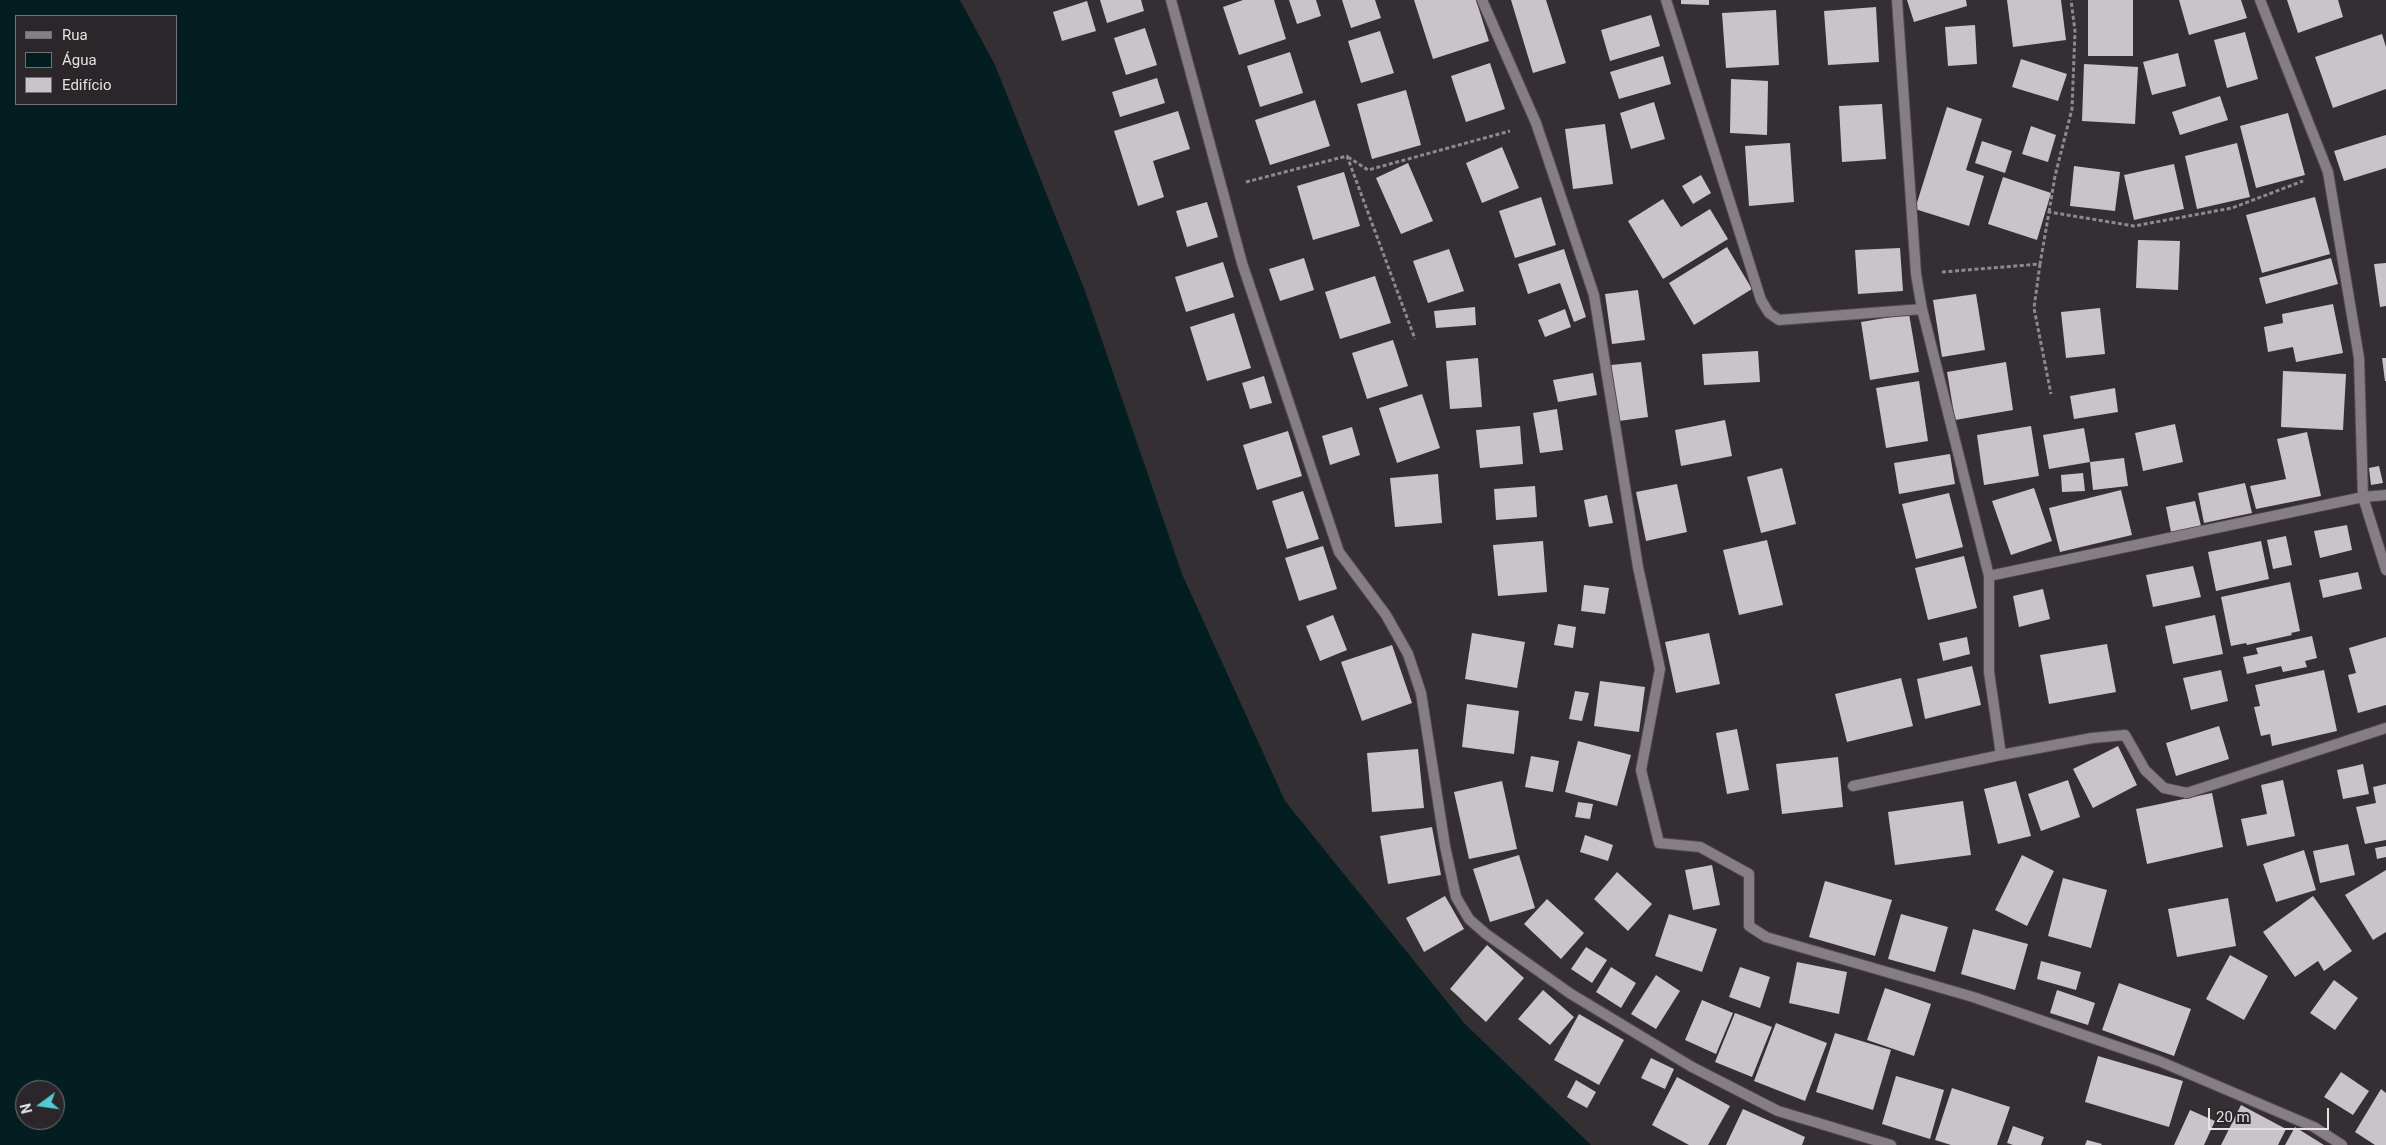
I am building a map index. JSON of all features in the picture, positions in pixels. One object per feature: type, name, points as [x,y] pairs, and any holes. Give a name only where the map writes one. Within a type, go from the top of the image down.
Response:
[{"type":"street","points":[[1171,0],[1242,263],[1339,552],[1386,615],[1408,654],[1421,693],[1445,846],[1456,897],[1469,919],[1486,934],[1571,994],[1692,1067],[1778,1111],[1891,1145]]},
{"type":"street","points":[[1482,0],[1536,123],[1594,295],[1638,567],[1660,669],[1641,770],[1659,843],[1700,847],[1749,874],[1749,926],[1766,937],[1973,997],[2159,1061],[2314,1127],[2342,1145]]},
{"type":"street","points":[[1666,0],[1762,300],[1769,313],[1780,320],[1922,309]]},
{"type":"street","points":[[1898,0],[1916,274],[1922,309],[1989,576],[1989,672],[2001,755]]},
{"type":"street","points":[[2260,0],[2328,172],[2359,358],[2363,497],[2386,570]]},
{"type":"street","points":[[1989,576],[2363,497],[2386,495]]},
{"type":"street","points":[[1853,786],[2001,755],[2092,738],[2125,735],[2145,770],[2164,788],[2187,793],[2386,728]]},
{"type":"path","points":[[2052,394],[2034,308],[2055,176],[2072,109],[2074,31],[2071,0]]},
{"type":"path","points":[[1222,189],[1347,156],[1368,170],[1536,123]]},
{"type":"path","points":[[1347,156],[1415,339]]},
{"type":"path","points":[[2049,212],[2134,226],[2232,208],[2328,172]]},
{"type":"path","points":[[1916,274],[2040,264]]},
{"type":"water","points":[[0,0],[960,0],[995,65],[1084,288],[1182,574],[1285,801],[1465,1024],[1591,1145],[0,1145]]},
{"type":"building","points":[[1100,0],[1141,0],[1144,11],[1107,23]]},
{"type":"building","points":[[1243,0],[1274,0],[1286,39],[1239,55],[1223,7]]},
{"type":"building","points":[[1289,0],[1316,0],[1321,16],[1297,24]]},
{"type":"building","points":[[1342,0],[1375,0],[1381,18],[1351,28]]},
{"type":"building","points":[[1414,0],[1476,0],[1489,41],[1433,59]]},
{"type":"building","points":[[1511,0],[1546,0],[1566,63],[1533,73]]},
{"type":"building","points":[[1681,0],[1709,0],[1709,5],[1681,4]]},
{"type":"building","points":[[1907,0],[1966,0],[1967,6],[1914,22]]},
{"type":"building","points":[[2007,0],[2061,0],[2066,40],[2013,47]]},
{"type":"building","points":[[2088,0],[2133,0],[2133,56],[2088,56]]},
{"type":"building","points":[[2179,0],[2241,0],[2247,18],[2189,35]]},
{"type":"building","points":[[2287,0],[2338,0],[2343,17],[2298,33]]},
{"type":"building","points":[[1087,1],[1096,31],[1062,41],[1053,12]]},
{"type":"building","points":[[1876,7],[1879,62],[1828,65],[1824,11]]},
{"type":"building","points":[[1776,10],[1779,65],[1726,68],[1722,13]]},
{"type":"building","points":[[1651,15],[1660,46],[1610,61],[1601,30]]},
{"type":"building","points":[[1975,25],[1977,64],[1948,66],[1945,27]]},
{"type":"building","points":[[1145,28],[1157,65],[1126,75],[1114,38]]},
{"type":"building","points":[[1380,31],[1394,73],[1361,83],[1348,41]]},
{"type":"building","points":[[2245,32],[2258,79],[2227,88],[2214,40]]},
{"type":"building","points":[[2382,34],[2386,47],[2386,89],[2333,108],[2315,57]]},
{"type":"building","points":[[1290,52],[1303,93],[1260,107],[1247,66]]},
{"type":"building","points":[[2178,53],[2186,86],[2152,95],[2143,62]]},
{"type":"building","points":[[1663,56],[1671,84],[1619,99],[1610,72]]},
{"type":"building","points":[[2021,59],[2067,74],[2058,101],[2012,87]]},
{"type":"building","points":[[1490,63],[1505,109],[1466,122],[1451,76]]},
{"type":"building","points":[[2084,64],[2138,67],[2135,124],[2082,121]]},
{"type":"building","points":[[1157,78],[1165,103],[1120,117],[1112,92]]},
{"type":"building","points":[[1731,79],[1768,81],[1767,135],[1730,133]]},
{"type":"building","points":[[1406,90],[1421,145],[1372,159],[1357,104]]},
{"type":"building","points":[[2220,96],[2228,120],[2180,135],[2172,112]]},
{"type":"building","points":[[1315,100],[1330,146],[1270,165],[1255,120]]},
{"type":"building","points":[[1654,102],[1665,139],[1631,149],[1620,113]]},
{"type":"building","points":[[1882,104],[1886,159],[1842,162],[1839,106]]},
{"type":"building","points":[[1947,107],[1982,119],[1966,170],[1984,176],[1969,226],[1915,209]]},
{"type":"building","points":[[1178,111],[1190,149],[1153,161],[1164,197],[1138,206],[1114,131]]},
{"type":"building","points":[[2288,113],[2305,175],[2256,188],[2240,126]]},
{"type":"building","points":[[1605,124],[1613,184],[1573,189],[1565,129]]},
{"type":"building","points":[[2031,126],[2056,135],[2048,162],[2022,154]]},
{"type":"building","points":[[2386,135],[2386,168],[2344,181],[2334,151]]},
{"type":"building","points":[[1982,141],[2012,151],[2005,173],[1975,163]]},
{"type":"building","points":[[1790,143],[1794,202],[1749,206],[1745,146]]},
{"type":"building","points":[[2237,143],[2250,197],[2197,209],[2185,156]]},
{"type":"building","points":[[1502,147],[1519,188],[1482,203],[1466,163]]},
{"type":"building","points":[[1408,163],[1433,221],[1401,234],[1376,178]]},
{"type":"building","points":[[2174,164],[2184,209],[2134,220],[2124,175]]},
{"type":"building","points":[[2074,166],[2120,172],[2115,211],[2070,206]]},
{"type":"building","points":[[1344,172],[1360,226],[1313,240],[1297,186]]},
{"type":"building","points":[[1701,175],[1711,193],[1693,204],[1682,186]]},
{"type":"building","points":[[2003,177],[2051,193],[2037,240],[1988,224]]},
{"type":"building","points":[[1541,197],[1556,245],[1515,258],[1499,211]]},
{"type":"building","points":[[2315,197],[2330,254],[2262,273],[2246,215]]},
{"type":"building","points":[[1663,199],[1681,227],[1710,209],[1728,239],[1663,279],[1628,221]]},
{"type":"building","points":[[1207,202],[1218,237],[1187,247],[1176,211]]},
{"type":"building","points":[[2138,240],[2180,241],[2178,290],[2136,288]]},
{"type":"building","points":[[1727,247],[1752,289],[1694,325],[1669,283]]},
{"type":"building","points":[[1900,248],[1903,291],[1858,294],[1855,250]]},
{"type":"building","points":[[1449,249],[1464,291],[1428,303],[1413,261]]},
{"type":"building","points":[[1564,249],[1586,317],[1574,322],[1560,283],[1528,294],[1518,264]]},
{"type":"building","points":[[1304,258],[1314,290],[1280,301],[1269,269]]},
{"type":"building","points":[[2331,258],[2338,284],[2266,304],[2259,278]]},
{"type":"building","points":[[1223,262],[1234,297],[1186,312],[1175,277]]},
{"type":"building","points":[[2386,263],[2386,306],[2380,307],[2374,264]]},
{"type":"building","points":[[1375,276],[1391,323],[1340,339],[1325,292]]},
{"type":"building","points":[[1638,290],[1645,340],[1612,344],[1605,294]]},
{"type":"building","points":[[1976,294],[1985,350],[1942,357],[1933,300]]},
{"type":"building","points":[[2333,304],[2343,353],[2296,362],[2293,347],[2268,352],[2264,327],[2283,323],[2282,314]]},
{"type":"building","points":[[1475,307],[1476,325],[1436,328],[1434,311]]},
{"type":"building","points":[[2100,308],[2105,354],[2066,358],[2061,312]]},
{"type":"building","points":[[1565,309],[1571,327],[1545,337],[1538,320]]},
{"type":"building","points":[[1234,313],[1251,368],[1207,381],[1190,327]]},
{"type":"building","points":[[1909,314],[1919,372],[1870,380],[1861,322]]},
{"type":"building","points":[[1393,340],[1408,386],[1367,399],[1352,353]]},
{"type":"building","points":[[1758,351],[1760,382],[1704,385],[1702,354]]},
{"type":"building","points":[[1478,358],[1482,407],[1450,409],[1446,361]]},
{"type":"building","points":[[2382,358],[2386,358],[2386,381],[2385,381]]},
{"type":"building","points":[[1641,362],[1648,417],[1619,421],[1611,365]]},
{"type":"building","points":[[2006,362],[2013,410],[1955,420],[1947,372]]},
{"type":"building","points":[[2283,371],[2346,374],[2343,430],[2281,427]]},
{"type":"building","points":[[1593,373],[1597,395],[1558,402],[1553,380]]},
{"type":"building","points":[[1264,376],[1272,403],[1250,409],[1242,383]]},
{"type":"building","points":[[1919,381],[1928,441],[1886,448],[1876,388]]},
{"type":"building","points":[[2115,388],[2118,412],[2074,419],[2070,396]]},
{"type":"building","points":[[1422,394],[1440,448],[1397,463],[1379,408]]},
{"type":"building","points":[[1557,409],[1563,450],[1540,453],[1533,413]]},
{"type":"building","points":[[1725,420],[1732,456],[1681,466],[1675,430]]},
{"type":"building","points":[[2175,424],[2183,462],[2143,471],[2135,433]]},
{"type":"building","points":[[1520,426],[1523,464],[1480,468],[1476,430]]},
{"type":"building","points":[[2031,426],[2039,476],[1984,485],[1977,435]]},
{"type":"building","points":[[1352,427],[1360,455],[1330,465],[1322,436]]},
{"type":"building","points":[[2084,428],[2090,462],[2049,469],[2043,435]]},
{"type":"building","points":[[1288,431],[1302,476],[1257,490],[1243,445]]},
{"type":"building","points":[[2307,432],[2321,496],[2256,509],[2250,486],[2286,479],[2277,439]]},
{"type":"building","points":[[1950,454],[1955,484],[1899,494],[1894,463]]},
{"type":"building","points":[[2124,458],[2128,486],[2093,490],[2090,462]]},
{"type":"building","points":[[2379,466],[2383,483],[2371,485],[2369,468]]},
{"type":"building","points":[[1782,468],[1796,524],[1761,533],[1747,477]]},
{"type":"building","points":[[2083,473],[2085,491],[2062,492],[2061,475]]},
{"type":"building","points":[[1438,474],[1442,523],[1395,527],[1390,478]]},
{"type":"building","points":[[2245,483],[2252,513],[2204,523],[2198,493]]},
{"type":"building","points":[[1677,484],[1687,532],[1646,541],[1636,492]]},
{"type":"building","points":[[1535,486],[1537,517],[1496,520],[1494,489]]},
{"type":"building","points":[[2034,488],[2052,541],[2011,555],[1992,501]]},
{"type":"building","points":[[2121,490],[2132,535],[2060,552],[2049,508]]},
{"type":"building","points":[[1303,491],[1319,539],[1287,549],[1272,501]]},
{"type":"building","points":[[1949,493],[1963,547],[1916,559],[1902,504]]},
{"type":"building","points":[[1607,495],[1613,523],[1589,527],[1584,500]]},
{"type":"building","points":[[2195,501],[2201,526],[2171,532],[2166,507]]},
{"type":"building","points":[[2347,525],[2352,550],[2320,558],[2314,531]]},
{"type":"building","points":[[2286,536],[2292,565],[2273,569],[2267,540]]},
{"type":"building","points":[[1767,540],[1783,605],[1739,615],[1723,550]]},
{"type":"building","points":[[1543,541],[1547,592],[1498,596],[1493,545]]},
{"type":"building","points":[[2261,541],[2269,579],[2216,591],[2208,552]]},
{"type":"building","points":[[1323,546],[1337,589],[1299,601],[1285,558]]},
{"type":"building","points":[[1964,556],[1977,608],[1928,620],[1915,568]]},
{"type":"building","points":[[2193,566],[2201,597],[2153,607],[2146,575]]},
{"type":"building","points":[[2358,572],[2362,589],[2323,598],[2319,580]]},
{"type":"building","points":[[2290,582],[2300,631],[2291,633],[2292,635],[2247,645],[2246,643],[2231,646],[2221,597]]},
{"type":"building","points":[[1584,585],[1609,588],[1605,614],[1581,611]]},
{"type":"building","points":[[2043,589],[2050,619],[2019,627],[2013,596]]},
{"type":"building","points":[[1333,615],[1347,650],[1320,661],[1306,626]]},
{"type":"building","points":[[2215,615],[2223,654],[2173,664],[2165,626]]},
{"type":"building","points":[[1558,624],[1576,627],[1573,648],[1554,645]]},
{"type":"building","points":[[1472,633],[1525,642],[1517,688],[1465,679]]},
{"type":"building","points":[[1709,633],[1720,684],[1676,693],[1665,642]]},
{"type":"building","points":[[2312,636],[2317,658],[2305,661],[2307,667],[2283,672],[2281,666],[2247,674],[2243,657],[2258,654],[2256,648]]},
{"type":"building","points":[[1967,637],[1970,654],[1943,661],[1939,643]]},
{"type":"building","points":[[2386,637],[2386,705],[2358,713],[2348,675],[2356,673],[2349,648]]},
{"type":"building","points":[[2107,644],[2116,692],[2049,704],[2040,655]]},
{"type":"building","points":[[1392,645],[1412,703],[1362,721],[1341,662]]},
{"type":"building","points":[[1972,666],[1981,705],[1925,719],[1917,679]]},
{"type":"building","points":[[2221,670],[2228,701],[2191,710],[2183,678]]},
{"type":"building","points":[[2324,670],[2337,731],[2272,746],[2270,734],[2261,736],[2254,707],[2260,706],[2255,685]]},
{"type":"building","points":[[1901,678],[1913,726],[1847,742],[1835,694]]},
{"type":"building","points":[[1600,681],[1645,687],[1639,732],[1594,726]]},
{"type":"building","points":[[1575,691],[1589,693],[1582,721],[1569,719]]},
{"type":"building","points":[[1467,704],[1519,711],[1514,754],[1462,747]]},
{"type":"building","points":[[2219,726],[2229,759],[2176,776],[2166,743]]},
{"type":"building","points":[[1737,729],[1749,790],[1727,794],[1716,733]]},
{"type":"building","points":[[1578,741],[1631,755],[1617,806],[1565,792]]},
{"type":"building","points":[[2118,746],[2137,785],[2093,808],[2073,769]]},
{"type":"building","points":[[1418,749],[1424,808],[1372,812],[1367,753]]},
{"type":"building","points":[[1531,756],[1559,761],[1553,792],[1525,787]]},
{"type":"building","points":[[1838,757],[1843,807],[1782,814],[1776,764]]},
{"type":"building","points":[[2363,764],[2369,794],[2343,799],[2337,770]]},
{"type":"building","points":[[2068,780],[2080,817],[2041,831],[2028,794]]},
{"type":"building","points":[[2283,780],[2295,836],[2247,846],[2241,819],[2267,814],[2261,785]]},
{"type":"building","points":[[1502,781],[1517,849],[1469,859],[1454,792]]},
{"type":"building","points":[[2016,781],[2031,836],[1998,844],[1984,789]]},
{"type":"building","points":[[2386,784],[2386,840],[2365,844],[2356,807],[2376,803],[2373,787]]},
{"type":"building","points":[[2212,793],[2223,847],[2147,864],[2136,809]]},
{"type":"building","points":[[1963,801],[1971,855],[1895,865],[1888,812]]},
{"type":"building","points":[[1578,802],[1593,804],[1590,819],[1575,817]]},
{"type":"building","points":[[1432,827],[1441,875],[1388,884],[1380,836]]},
{"type":"building","points":[[1585,835],[1613,845],[1608,861],[1580,852]]},
{"type":"building","points":[[2348,844],[2355,875],[2320,883],[2313,851]]},
{"type":"building","points":[[2386,846],[2386,857],[2377,859],[2375,848]]},
{"type":"building","points":[[2304,850],[2316,890],[2276,902],[2263,864]]},
{"type":"building","points":[[1519,855],[1535,908],[1490,922],[1473,869]]},
{"type":"building","points":[[2022,855],[2054,871],[2027,926],[1995,910]]},
{"type":"building","points":[[1712,865],[1720,905],[1693,910],[1685,870]]},
{"type":"building","points":[[2386,870],[2386,932],[2373,940],[2345,895]]},
{"type":"building","points":[[1617,872],[1652,904],[1628,931],[1594,899]]},
{"type":"building","points":[[2063,878],[2107,890],[2091,948],[2048,936]]},
{"type":"building","points":[[1825,881],[1892,900],[1875,956],[1809,937]]},
{"type":"building","points":[[1445,896],[1464,929],[1424,952],[1406,918]]},
{"type":"building","points":[[2313,896],[2352,951],[2324,971],[2318,961],[2295,977],[2263,932]]},
{"type":"building","points":[[2228,898],[2236,946],[2177,957],[2168,909]]},
{"type":"building","points":[[1547,899],[1584,933],[1561,959],[1524,924]]},
{"type":"building","points":[[1669,914],[1717,929],[1702,972],[1655,956]]},
{"type":"building","points":[[1901,914],[1948,927],[1935,972],[1888,959]]},
{"type":"building","points":[[1973,929],[2028,944],[2015,990],[1961,974]]},
{"type":"building","points":[[1487,945],[1524,978],[1486,1022],[1450,989]]},
{"type":"building","points":[[1586,947],[1607,960],[1592,983],[1571,969]]},
{"type":"building","points":[[2230,955],[2268,976],[2244,1020],[2206,999]]},
{"type":"building","points":[[2041,961],[2081,972],[2076,990],[2037,979]]},
{"type":"building","points":[[1797,962],[1847,972],[1839,1014],[1789,1003]]},
{"type":"building","points":[[1611,967],[1636,983],[1621,1008],[1596,992]]},
{"type":"building","points":[[1740,967],[1770,977],[1760,1008],[1729,997]]},
{"type":"building","points":[[1656,975],[1680,991],[1656,1029],[1631,1014]]},
{"type":"building","points":[[2334,980],[2358,998],[2335,1030],[2310,1013]]},
{"type":"building","points":[[2119,983],[2191,1009],[2174,1056],[2102,1030]]},
{"type":"building","points":[[1885,988],[1931,1004],[1914,1056],[1867,1040]]},
{"type":"building","points":[[1543,990],[1574,1017],[1550,1045],[1518,1019]]},
{"type":"building","points":[[2057,990],[2095,1003],[2088,1025],[2050,1013]]},
{"type":"building","points":[[1702,1000],[1733,1013],[1716,1054],[1685,1040]]},
{"type":"building","points":[[1735,1013],[1772,1027],[1752,1077],[1715,1062]]},
{"type":"building","points":[[1579,1014],[1624,1040],[1599,1085],[1554,1060]]},
{"type":"building","points":[[1776,1023],[1827,1043],[1805,1101],[1754,1081]]},
{"type":"building","points":[[1835,1033],[1891,1050],[1873,1110],[1816,1092]]},
{"type":"building","points":[[2098,1056],[2183,1081],[2169,1127],[2085,1102]]},
{"type":"building","points":[[1651,1058],[1674,1069],[1665,1089],[1641,1078]]},
{"type":"building","points":[[2341,1072],[2369,1091],[2353,1115],[2324,1097]]},
{"type":"building","points":[[1896,1076],[1944,1090],[1930,1139],[1882,1124]]},
{"type":"building","points":[[1677,1077],[1730,1106],[1708,1145],[1689,1145],[1652,1125]]},
{"type":"building","points":[[1576,1080],[1596,1092],[1587,1108],[1567,1097]]},
{"type":"building","points":[[1952,1088],[2010,1107],[1997,1145],[1951,1145],[1935,1140]]},
{"type":"building","points":[[2381,1089],[2386,1093],[2386,1145],[2375,1145],[2355,1132]]},
{"type":"building","points":[[2241,1105],[2286,1129],[2278,1145],[2221,1145]]},
{"type":"building","points":[[1743,1109],[1805,1137],[1802,1145],[1726,1145]]},
{"type":"building","points":[[2190,1110],[2215,1121],[2204,1145],[2174,1145]]},
{"type":"building","points":[[2013,1126],[2044,1137],[2041,1145],[2013,1145],[2007,1143]]},
{"type":"building","points":[[2295,1127],[2324,1145],[2285,1145]]},
{"type":"building","points":[[2087,1140],[2102,1144],[2085,1145]]}]
